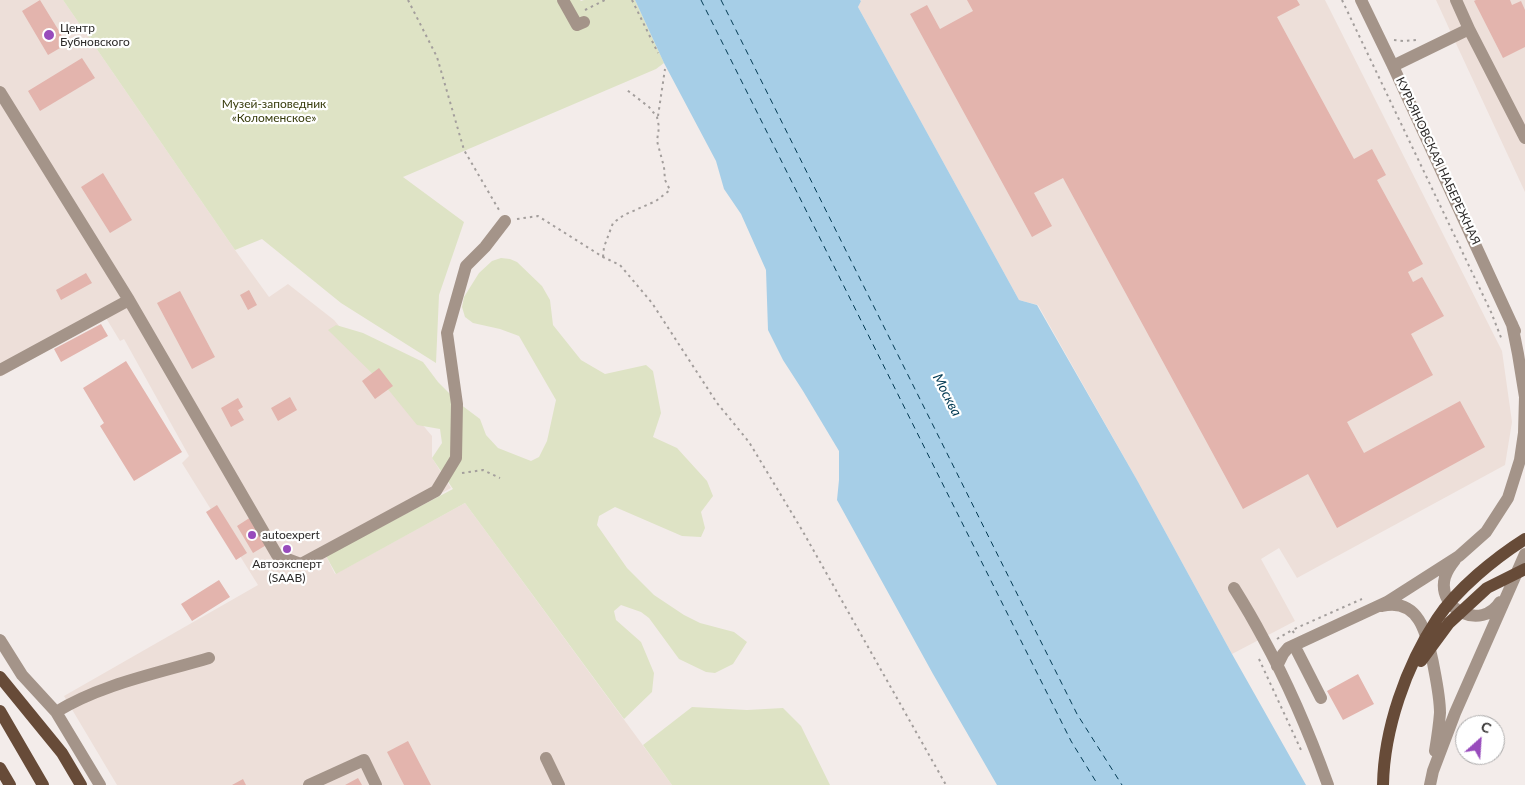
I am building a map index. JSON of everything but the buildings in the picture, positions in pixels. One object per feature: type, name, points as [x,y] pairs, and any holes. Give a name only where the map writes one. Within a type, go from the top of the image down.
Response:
[{"type":"main road","points":[[1383,785],[1387,743],[1395,712],[1405,683],[1422,646],[1438,618],[1464,587],[1507,551],[1525,539]]},
{"type":"main road","points":[[1405,683],[1448,623],[1487,588],[1525,569]]},
{"type":"main road","points":[[0,677],[62,753],[81,785]]},
{"type":"main road","points":[[0,711],[43,785]]},
{"type":"main road","points":[[0,768],[10,785]]},
{"type":"street","points":[[564,0],[577,25],[581,18]]},
{"type":"street","name":"КУРЬЯНОВСКАЯ НАБЕРЕЖНАЯ","points":[[1361,0],[1512,324],[1525,348]]},
{"type":"street","points":[[1456,0],[1525,138]]},
{"type":"street","points":[[1393,66],[1469,29]]},
{"type":"street","points":[[0,92],[129,300],[277,555],[301,564],[436,491],[446,475],[456,458],[457,404],[447,333],[466,266],[485,247],[505,221]]},
{"type":"street","points":[[0,370],[129,300]]},
{"type":"street","name":"КУРЬЯНОВСКАЯ НАБЕРЕЖНАЯ","points":[[1277,666],[1288,648],[1387,602],[1459,556],[1486,532],[1508,498],[1520,460],[1524,433],[1525,398],[1512,324]]},
{"type":"street","points":[[1433,771],[1455,713],[1525,554]]},
{"type":"street","points":[[1459,556],[1446,575],[1444,590],[1450,604],[1461,613],[1476,617],[1490,613],[1497,607],[1510,588]]},
{"type":"street","points":[[1234,588],[1263,637],[1277,666],[1315,747],[1328,785]]},
{"type":"street","points":[[1377,607],[1388,604],[1406,608],[1418,618],[1427,636],[1437,682],[1440,712],[1430,785]]},
{"type":"street","points":[[0,640],[22,675],[56,712],[100,785]]},
{"type":"street","points":[[1296,644],[1321,698]]},
{"type":"street","points":[[56,712],[68,704],[96,691],[209,658]]},
{"type":"street","points":[[546,758],[559,785]]},
{"type":"street","points":[[309,785],[364,760],[376,785]]},
{"type":"path","points":[[408,0],[437,57],[464,150],[505,221],[538,216],[603,257],[620,265],[652,304],[717,403],[750,442],[946,785]]},
{"type":"path","points":[[581,18],[605,0]]},
{"type":"path","points":[[632,0],[658,53]]},
{"type":"path","points":[[1342,0],[1491,312],[1503,343]]},
{"type":"path","points":[[1393,40],[1417,40]]},
{"type":"path","points":[[603,257],[604,247],[612,223],[624,215],[656,201],[670,190],[665,180],[664,166],[657,141],[658,117],[665,69]]},
{"type":"path","points":[[627,90],[649,107],[658,117]]},
{"type":"path","points":[[446,475],[483,470],[500,478]]},
{"type":"path","points":[[1296,644],[1292,630],[1367,597]]},
{"type":"path","points":[[1256,652],[1304,757]]},
{"type":"shaded area","points":[[0,0],[63,0],[269,297],[288,284],[334,320],[432,436],[432,458],[451,488],[326,556],[335,574],[465,503],[672,785],[117,785],[64,696],[258,585],[182,463],[189,456],[124,339],[120,341],[106,318],[0,377]]},
{"type":"shaded area","points":[[861,0],[1325,0],[1502,351],[1512,422],[1505,465],[1297,578],[1279,548],[1261,559],[1295,621],[1232,654],[1137,480],[1038,305],[1019,300],[858,7]]},
{"type":"shaded area","points":[[1436,0],[1525,0],[1525,192],[1453,37]]},
{"type":"green space","name":"Музей-заповедник «Коломенское»","points":[[63,0],[635,0],[664,63],[656,69],[403,177],[464,222],[439,295],[436,363],[341,303],[262,239],[235,250]]},
{"type":"green space","points":[[501,258],[517,262],[542,286],[550,300],[553,325],[581,360],[605,374],[646,365],[653,371],[661,413],[653,437],[677,448],[707,481],[713,496],[701,512],[705,528],[701,537],[682,536],[615,507],[599,516],[597,525],[627,568],[654,595],[684,615],[700,623],[734,632],[747,642],[733,664],[715,673],[706,672],[679,659],[649,618],[641,612],[621,605],[614,611],[616,620],[641,642],[654,673],[652,692],[624,719],[465,503],[336,574],[326,556],[453,489],[432,458],[442,443],[440,429],[417,425],[387,388],[328,330],[336,325],[363,333],[423,362],[438,382],[460,404],[480,419],[486,435],[498,448],[531,461],[539,457],[547,441],[556,400],[519,336],[500,329],[473,323],[465,317],[462,307],[464,297],[479,273],[492,261]]},
{"type":"green space","points":[[692,707],[747,710],[783,708],[801,726],[830,785],[672,785],[643,745]]},
{"type":"water","name":"Москва","points":[[635,0],[861,1],[858,7],[1019,300],[1037,305],[1137,480],[1306,785],[997,785],[837,500],[839,451],[783,360],[768,330],[766,270],[741,214],[724,189],[716,161],[664,63]]},
{"type":"ferry route","points":[[701,0],[1071,741],[1098,785]]},
{"type":"ferry route","points":[[721,0],[1077,714],[1122,785]]},
{"type":"place","name":"Центр Бубновского","points":[[49,35]]},
{"type":"place","name":"autoexpert","points":[[252,535]]},
{"type":"place","name":"Автоэксперт (SAAB)","points":[[287,549]]}]
